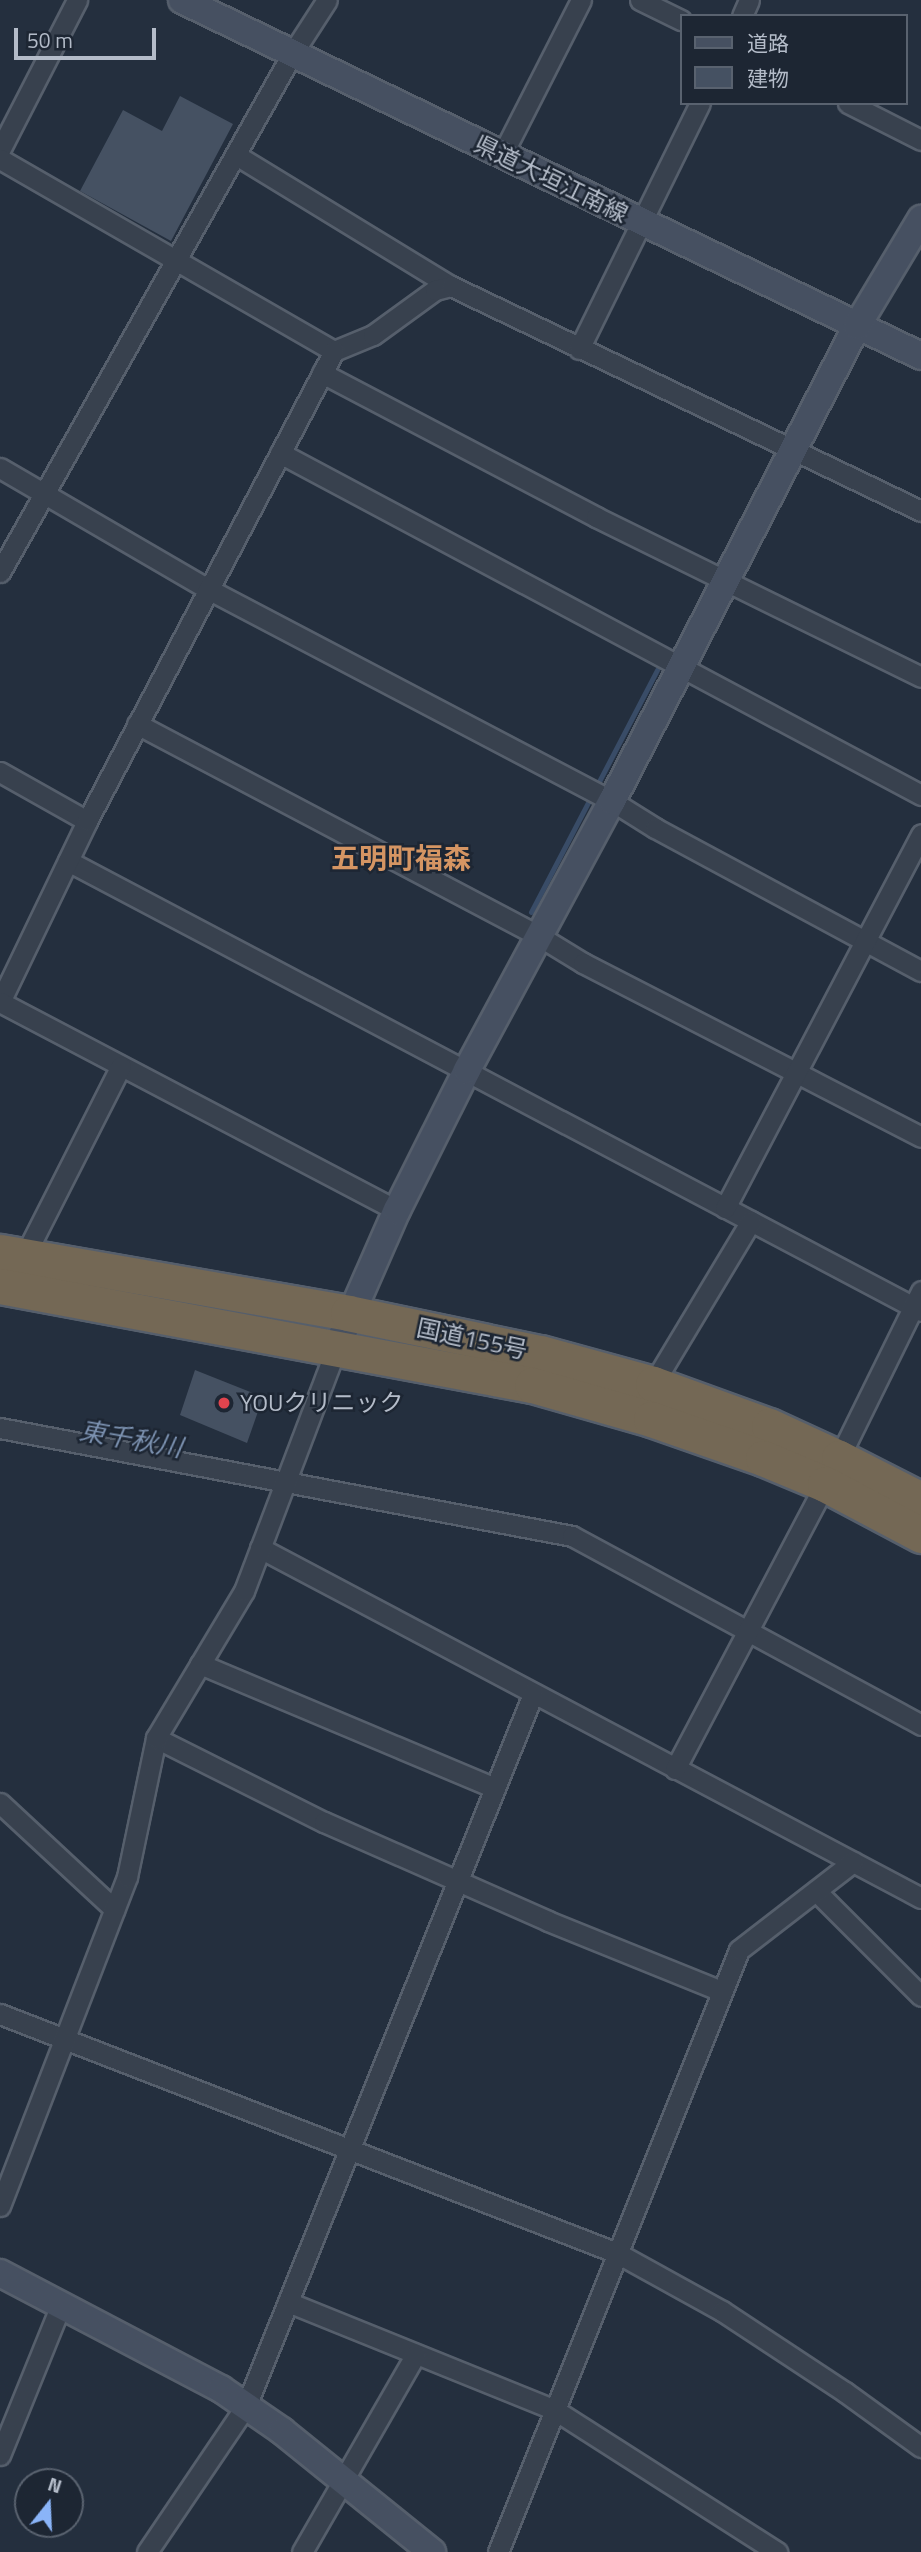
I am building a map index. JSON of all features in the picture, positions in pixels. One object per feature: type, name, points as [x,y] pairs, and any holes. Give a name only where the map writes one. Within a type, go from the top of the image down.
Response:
[{"type":"highway","name":"国道155号","points":[[12,1254],[348,1313],[540,1353],[653,1384],[769,1426],[921,1535]]},
{"type":"highway","name":"国道155号","points":[[0,1286],[532,1385],[651,1419],[763,1458],[832,1471],[921,1500]]},
{"type":"street","points":[[0,150],[77,0]]},
{"type":"street","name":"県道大垣江南線","points":[[181,0],[921,356]]},
{"type":"street","points":[[0,572],[292,54],[327,0]]},
{"type":"street","points":[[502,155],[581,0]]},
{"type":"street","points":[[640,0],[680,20]]},
{"type":"street","points":[[579,349],[699,105]]},
{"type":"street","points":[[852,105],[921,140]]},
{"type":"street","points":[[236,155],[451,286],[921,511]]},
{"type":"street","points":[[0,159],[334,351]]},
{"type":"street","points":[[0,2206],[127,1877],[156,1738],[244,1591],[348,1313],[467,1070],[612,801],[792,448],[857,326],[921,219]]},
{"type":"street","points":[[397,1210],[0,1002],[87,821],[334,351],[373,335],[435,290],[451,286]]},
{"type":"street","points":[[322,373],[726,582],[921,677]]},
{"type":"street","points":[[280,453],[921,795]]},
{"type":"street","points":[[0,468],[208,589],[612,801],[655,828],[921,971]]},
{"type":"street","points":[[138,724],[539,936],[583,963],[921,1137]]},
{"type":"street","points":[[0,772],[87,821]]},
{"type":"street","points":[[725,1208],[921,834]]},
{"type":"street","points":[[68,861],[467,1070],[500,1091],[725,1208],[918,1303],[676,1769]]},
{"type":"street","points":[[12,1254],[121,1066]]},
{"type":"street","points":[[653,1384],[751,1221]]},
{"type":"street","points":[[0,1428],[572,1536],[921,1725]]},
{"type":"street","points":[[260,1548],[921,1898]]},
{"type":"street","points":[[200,1664],[495,1788]]},
{"type":"street","points":[[147,2552],[246,2406],[533,1694]]},
{"type":"street","points":[[156,1738],[324,1822],[458,1882],[721,1991]]},
{"type":"street","points":[[0,1803],[114,1909]]},
{"type":"street","points":[[498,2552],[739,1950],[853,1862]]},
{"type":"street","points":[[816,1891],[921,1996]]},
{"type":"street","points":[[0,2014],[617,2253],[722,2311],[845,2392],[921,2447]]},
{"type":"street","points":[[0,2273],[221,2389],[343,2480],[432,2552]]},
{"type":"street","points":[[288,2302],[555,2410],[776,2552]]},
{"type":"street","points":[[0,2455],[61,2305]]},
{"type":"street","points":[[302,2552],[416,2354]]},
{"type":"building","points":[[180,96],[233,124],[171,241],[80,191],[123,110],[162,131]]},
{"type":"building","points":[[195,1370],[263,1397],[247,1443],[180,1415]]},
{"type":"waterway","points":[[531,912],[657,670]]},
{"type":"place","name":"YOUクリニック","points":[[224,1403]]},
{"type":"district","name":"五明町福森","points":[[401,858]]},
{"type":"water label","name":"東千秋川","points":[[131,1439]]}]
